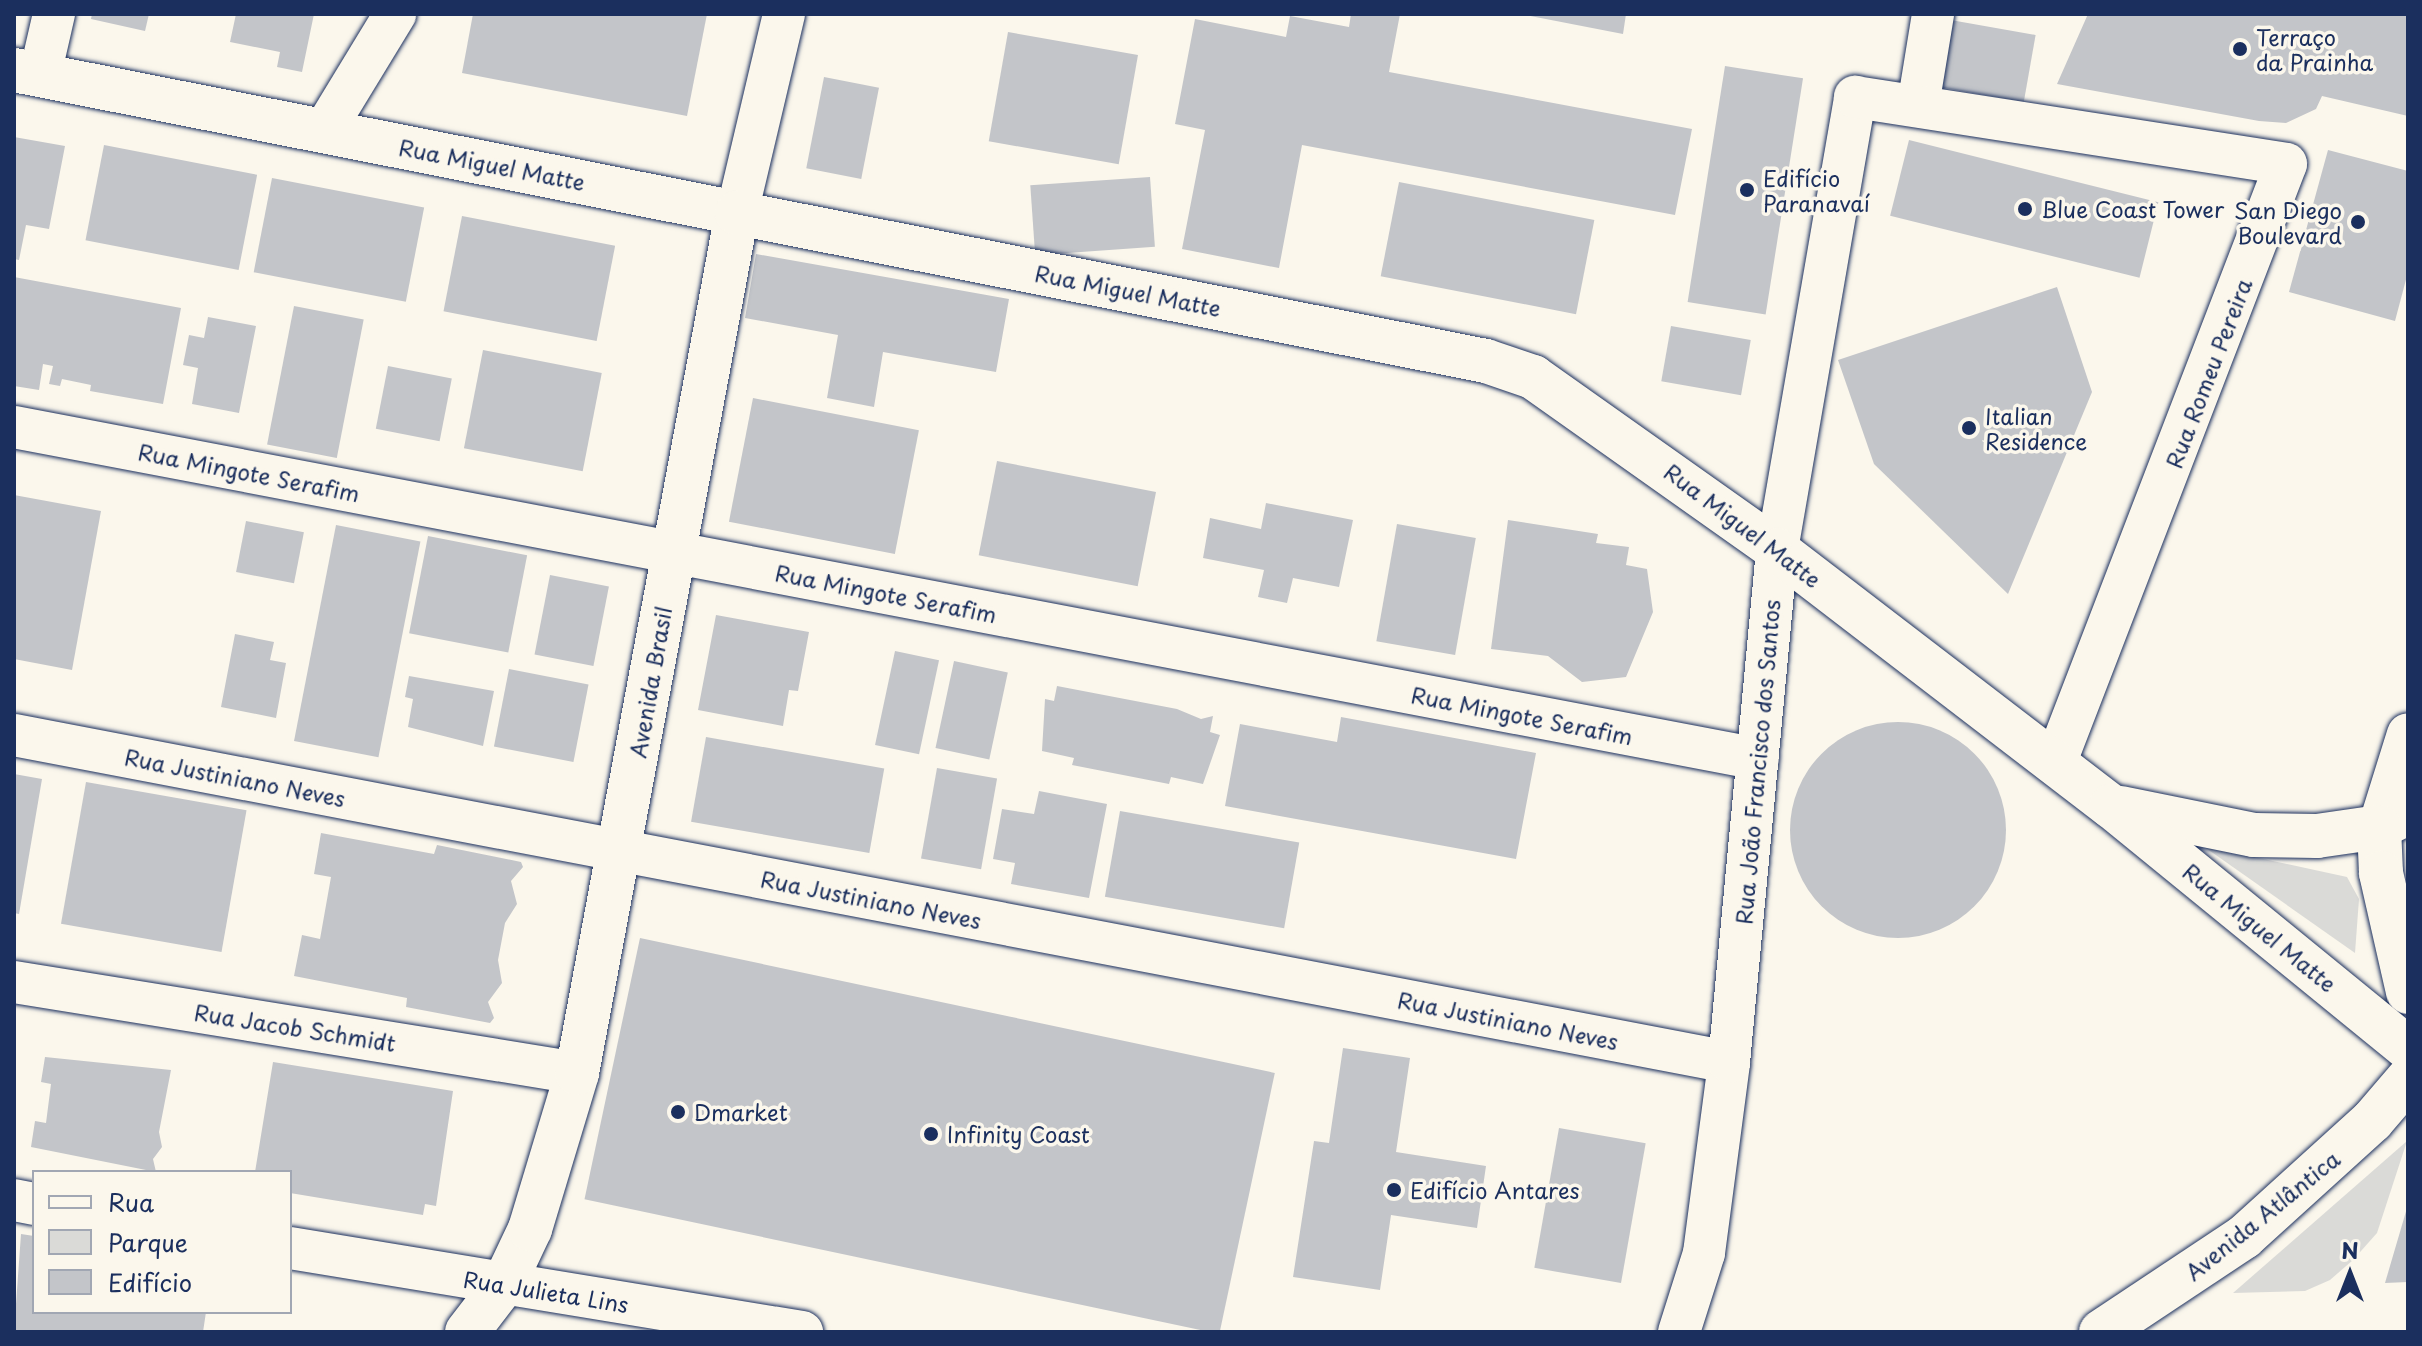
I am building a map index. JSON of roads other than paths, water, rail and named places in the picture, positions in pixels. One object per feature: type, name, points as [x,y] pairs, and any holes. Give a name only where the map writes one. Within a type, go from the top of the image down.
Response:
[{"type":"main road","name":"Rua Miguel Matte","points":[[27,72],[1486,361],[1533,377],[1573,401],[1777,550],[2111,806],[2408,1048]]},
{"type":"main road","name":"Avenida Brasil","points":[[467,1332],[504,1284],[547,1180],[577,1073],[621,851],[737,213]]},
{"type":"main road","name":"Rua Miguel Matte","points":[[2111,806],[2254,835],[2317,836],[2393,820]]},
{"type":"main road","points":[[2393,820],[2381,873],[2408,992]]},
{"type":"main road","name":"Avenida Atlântica","points":[[2106,1329],[2244,1237],[2372,1121],[2408,1079]]},
{"type":"street","points":[[27,72],[54,14]]},
{"type":"street","points":[[324,131],[395,14]]},
{"type":"street","name":"Avenida Brasil","points":[[737,213],[784,14]]},
{"type":"street","points":[[1918,106],[1933,14]]},
{"type":"street","name":"Rua Romeu Pereira","points":[[1855,97],[2286,164],[2055,764]]},
{"type":"street","name":"Rua João Francisco dos Santos","points":[[1679,1332],[1704,1253],[1729,1062],[1777,550],[1855,97]]},
{"type":"street","name":"Rua Mingote Serafim","points":[[14,427],[1758,759]]},
{"type":"street","points":[[2393,820],[2408,734]]},
{"type":"street","name":"Rua Justiniano Neves","points":[[14,735],[1729,1062]]},
{"type":"street","name":"Rua Jacob Schmidt","points":[[14,982],[577,1073]]},
{"type":"street","name":"Rua Julieta Lins","points":[[292,1248],[802,1332]]},
{"type":"place","name":"Terraço da Prainha","points":[[2240,49]]},
{"type":"place","name":"Edifício Paranavaí","points":[[1747,190]]},
{"type":"place","name":"Blue Coast Tower","points":[[2025,209]]},
{"type":"place","name":"San Diego Boulevard","points":[[2358,222]]},
{"type":"place","name":"Italian Residence","points":[[1969,428]]},
{"type":"place","name":"Dmarket","points":[[678,1112]]},
{"type":"place","name":"Infinity Coast","points":[[931,1134]]},
{"type":"place","name":"Edifício Antares","points":[[1394,1190]]}]
